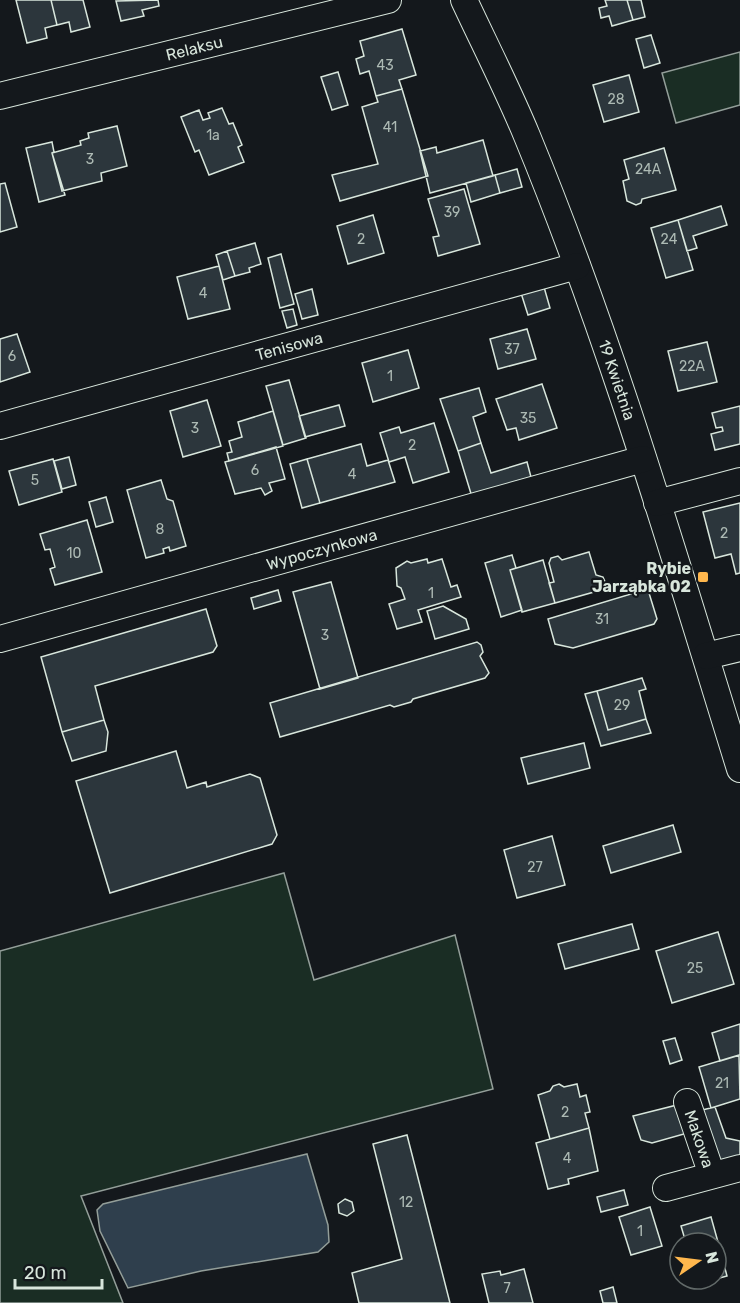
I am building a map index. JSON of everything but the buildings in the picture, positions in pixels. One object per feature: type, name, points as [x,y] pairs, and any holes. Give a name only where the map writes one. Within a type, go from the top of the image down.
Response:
[{"type":"street","name":"Relaksu","points":[[0,96],[388,0]]},
{"type":"street","name":"19 Kwietnia","points":[[464,0],[526,135],[577,266],[643,459],[740,769]]},
{"type":"street","name":"Tenisowa","points":[[0,426],[577,266]]},
{"type":"street","name":"Wypoczynkowa","points":[[0,639],[643,459]]},
{"type":"street","points":[[657,503],[740,481]]},
{"type":"street","points":[[706,656],[740,648]]},
{"type":"street","name":"Makowa","points":[[687,1102],[712,1175]]},
{"type":"street","name":"Makowa","points":[[666,1188],[740,1167]]},
{"type":"green space","points":[[740,52],[740,105],[676,123],[662,73]]},
{"type":"green space","points":[[284,873],[314,980],[455,935],[493,1089],[81,1196],[123,1303],[0,1303],[0,951]]},
{"type":"water","points":[[307,1154],[328,1225],[329,1242],[318,1252],[201,1271],[128,1288],[100,1231],[97,1210],[103,1204]]},
{"type":"place","name":"Rybie Jarząbka 02","points":[[703,577]]}]
